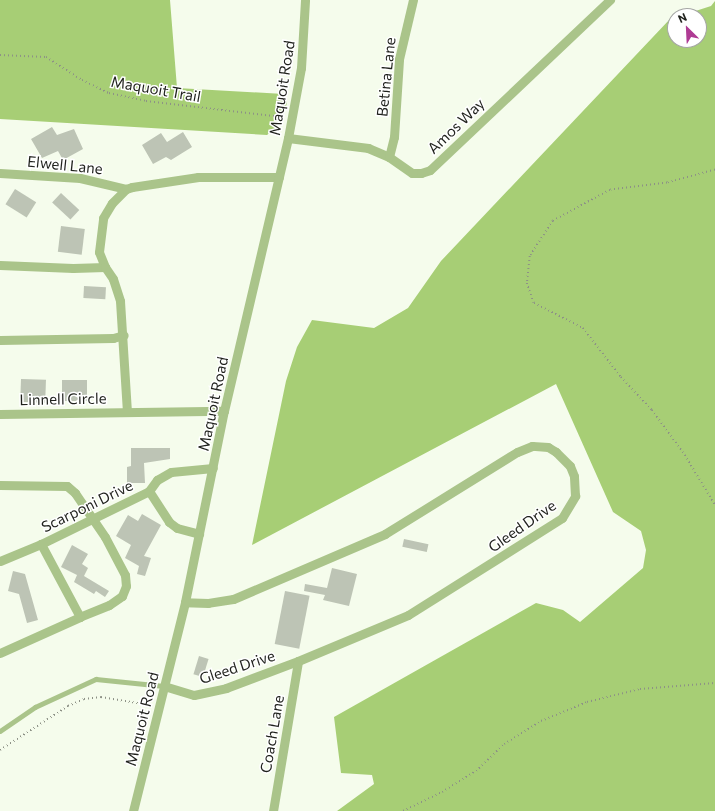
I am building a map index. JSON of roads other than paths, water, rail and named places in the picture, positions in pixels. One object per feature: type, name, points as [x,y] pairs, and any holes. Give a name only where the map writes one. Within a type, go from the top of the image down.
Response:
[{"type":"street","name":"Maquoit Road","points":[[134,811],[185,602],[224,411],[288,138],[304,47],[305,0]]},
{"type":"street","name":"Betina Lane","points":[[389,157],[394,137],[399,59],[413,0]]},
{"type":"street","name":"Amos Way","points":[[288,138],[368,148],[389,157],[412,173],[421,173],[430,170],[610,0]]},
{"type":"street","name":"Elwell Lane","points":[[0,173],[80,178],[126,189]]},
{"type":"street","points":[[0,264],[73,268],[105,267],[99,252],[103,218],[112,203],[126,189],[198,177],[279,177]]},
{"type":"street","name":"Linnell Circle","points":[[105,267],[118,290],[124,335],[127,412]]},
{"type":"street","points":[[0,340],[112,338],[124,335]]},
{"type":"street","name":"Linnell Circle","points":[[0,414],[224,411]]},
{"type":"street","name":"Gleed Drive","points":[[164,686],[194,695],[210,692],[298,661],[408,615],[549,528],[567,512],[575,496],[576,486],[570,466],[548,447],[540,445],[524,449],[385,534],[233,599],[208,603],[185,602]]},
{"type":"street","points":[[149,491],[157,480],[171,472],[213,468]]},
{"type":"street","points":[[0,485],[67,486],[75,493],[121,565],[126,586],[122,596],[113,602],[0,653]]},
{"type":"street","name":"Scarponi Drive","points":[[80,617],[41,544],[149,491],[169,522],[176,528],[199,534]]},
{"type":"street","points":[[0,561],[41,544]]},
{"type":"street","name":"Coach Lane","points":[[273,811],[298,661]]},
{"type":"lane","points":[[0,731],[35,707],[96,679],[164,686]]}]
